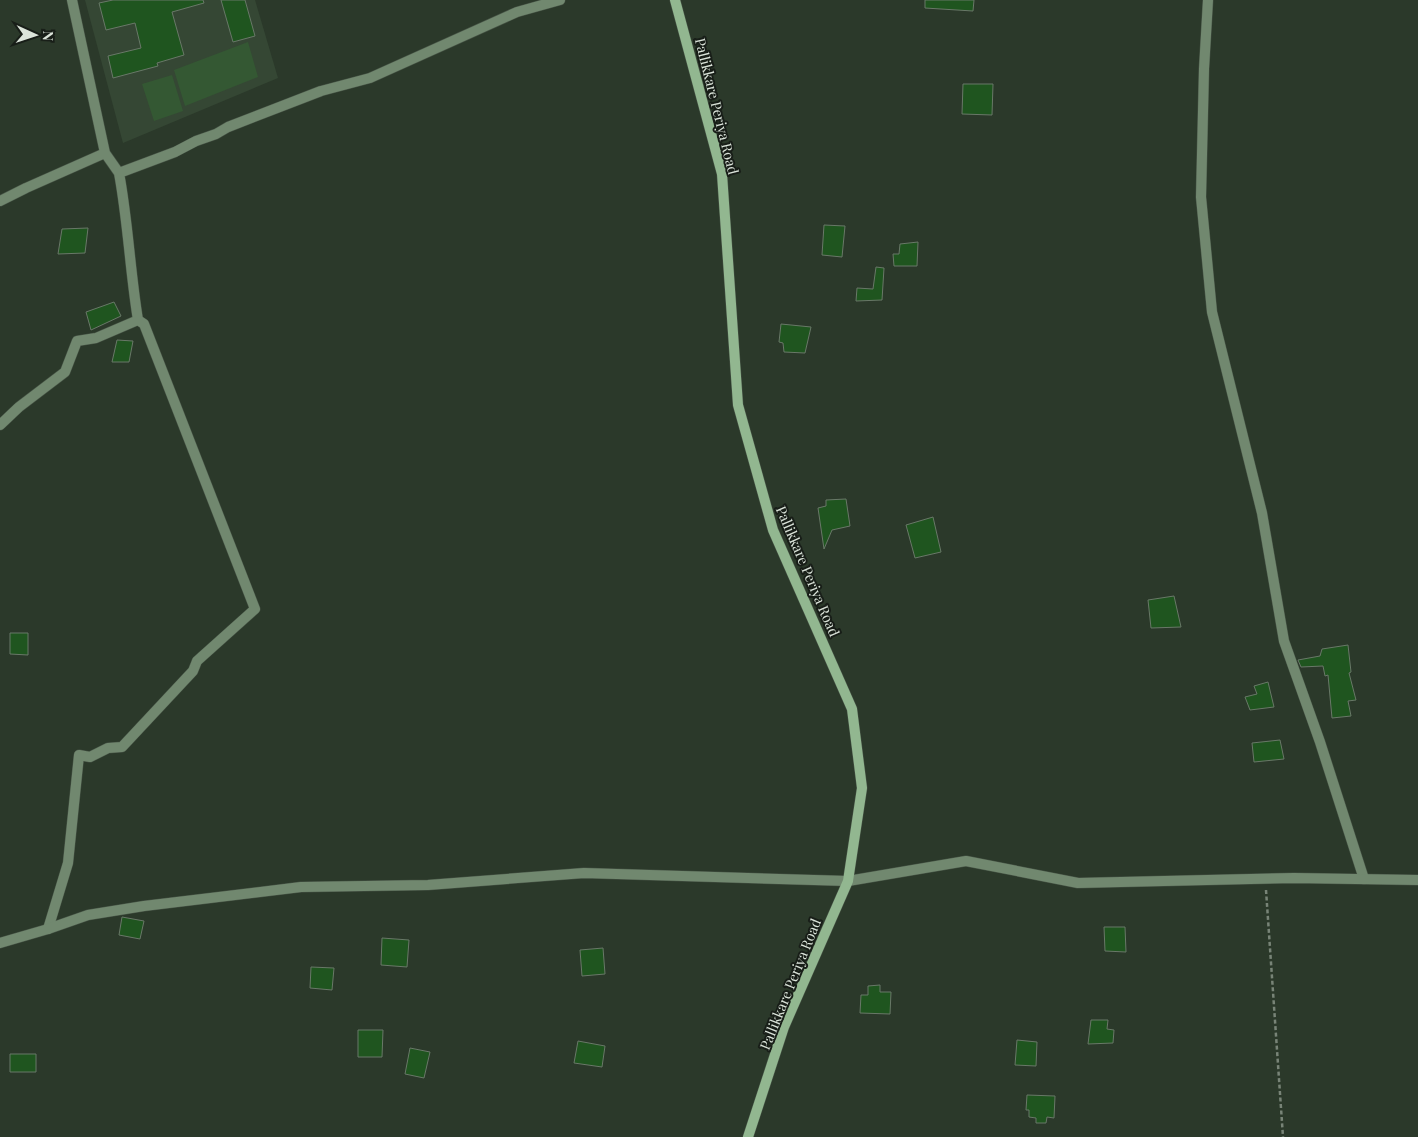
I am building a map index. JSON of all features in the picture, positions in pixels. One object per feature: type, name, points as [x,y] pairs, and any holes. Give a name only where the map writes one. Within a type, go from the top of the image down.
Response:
[{"type":"main road","name":"Pallikkare Periya Road","points":[[675,0],[722,174],[738,405],[773,530],[852,709],[862,788],[848,881],[784,1027],[748,1137]]},
{"type":"street","points":[[48,929],[68,863],[78,755],[90,756],[108,748],[122,747],[193,671],[197,661],[255,609],[144,324],[138,320],[119,173],[105,153],[72,0]]},
{"type":"street","points":[[119,173],[174,152],[228,127],[321,91],[370,78],[517,12],[560,0]]},
{"type":"street","points":[[1208,0],[1204,69],[1201,197],[1212,312],[1262,513],[1284,641],[1320,742],[1364,879]]},
{"type":"street","points":[[0,201],[105,153]]},
{"type":"street","points":[[0,425],[19,407],[65,372],[77,341],[96,338],[138,320]]},
{"type":"street","points":[[0,943],[88,915],[144,906],[302,887],[428,885],[584,873],[848,881],[966,861],[1078,883],[1265,878],[1418,880]]},
{"type":"path","points":[[1265,878],[1283,1137]]},
{"type":"shaded area","points":[[85,0],[255,0],[278,78],[123,143]]},
{"type":"green space","points":[[248,42],[258,77],[185,106],[174,70]]},
{"type":"green space","points":[[172,75],[183,111],[154,121],[142,84]]},
{"type":"building","points":[[113,0],[203,0],[204,3],[172,12],[184,55],[157,63],[158,66],[113,78],[108,56],[141,48],[135,23],[106,30],[99,3]]},
{"type":"building","points":[[221,0],[245,0],[255,36],[233,42]]},
{"type":"building","points":[[925,0],[974,0],[973,11],[925,8]]},
{"type":"building","points":[[963,84],[993,84],[992,115],[962,114]]},
{"type":"building","points":[[824,225],[845,226],[842,257],[822,255]]},
{"type":"building","points":[[88,228],[85,253],[58,254],[62,229]]},
{"type":"building","points":[[918,242],[917,266],[894,266],[893,254],[899,254],[900,244]]},
{"type":"building","points":[[876,267],[884,268],[882,300],[856,301],[857,288],[873,289]]},
{"type":"building","points":[[114,302],[121,316],[91,330],[86,312]]},
{"type":"building","points":[[781,324],[811,327],[805,353],[784,352],[783,343],[779,342]]},
{"type":"building","points":[[117,340],[133,341],[129,362],[112,362]]},
{"type":"building","points":[[846,499],[850,526],[832,530],[824,549],[818,508],[826,506],[826,500]]},
{"type":"building","points":[[933,517],[941,552],[915,558],[906,525]]},
{"type":"building","points":[[1174,596],[1181,627],[1151,628],[1148,600]]},
{"type":"building","points":[[10,633],[28,633],[28,655],[10,654]]},
{"type":"building","points":[[1348,645],[1351,672],[1349,673],[1356,700],[1348,701],[1351,716],[1332,718],[1328,675],[1325,676],[1323,666],[1301,667],[1298,660],[1320,656],[1322,649]]},
{"type":"building","points":[[1268,682],[1274,707],[1250,710],[1245,697],[1257,694],[1254,686]]},
{"type":"building","points":[[1280,740],[1284,759],[1254,762],[1252,743]]},
{"type":"building","points":[[122,917],[144,921],[140,939],[119,935]]},
{"type":"building","points":[[1104,927],[1125,927],[1126,952],[1105,951]]},
{"type":"building","points":[[382,938],[409,940],[407,967],[381,965]]},
{"type":"building","points":[[603,948],[605,974],[582,976],[580,950]]},
{"type":"building","points":[[311,967],[334,968],[332,990],[310,988]]},
{"type":"building","points":[[880,985],[880,992],[891,992],[890,1014],[860,1013],[861,995],[868,995],[868,986]]},
{"type":"building","points":[[1091,1020],[1108,1020],[1107,1029],[1114,1030],[1113,1043],[1088,1044]]},
{"type":"building","points":[[358,1030],[383,1030],[382,1057],[358,1057]]},
{"type":"building","points":[[1017,1040],[1037,1042],[1036,1066],[1015,1065]]},
{"type":"building","points":[[578,1041],[605,1046],[602,1067],[574,1063]]},
{"type":"building","points":[[410,1048],[430,1052],[424,1078],[405,1074]]},
{"type":"building","points":[[10,1054],[36,1054],[36,1072],[10,1072]]},
{"type":"building","points":[[1027,1095],[1055,1096],[1054,1118],[1047,1117],[1046,1123],[1036,1123],[1036,1118],[1029,1117],[1029,1110],[1026,1110]]}]
